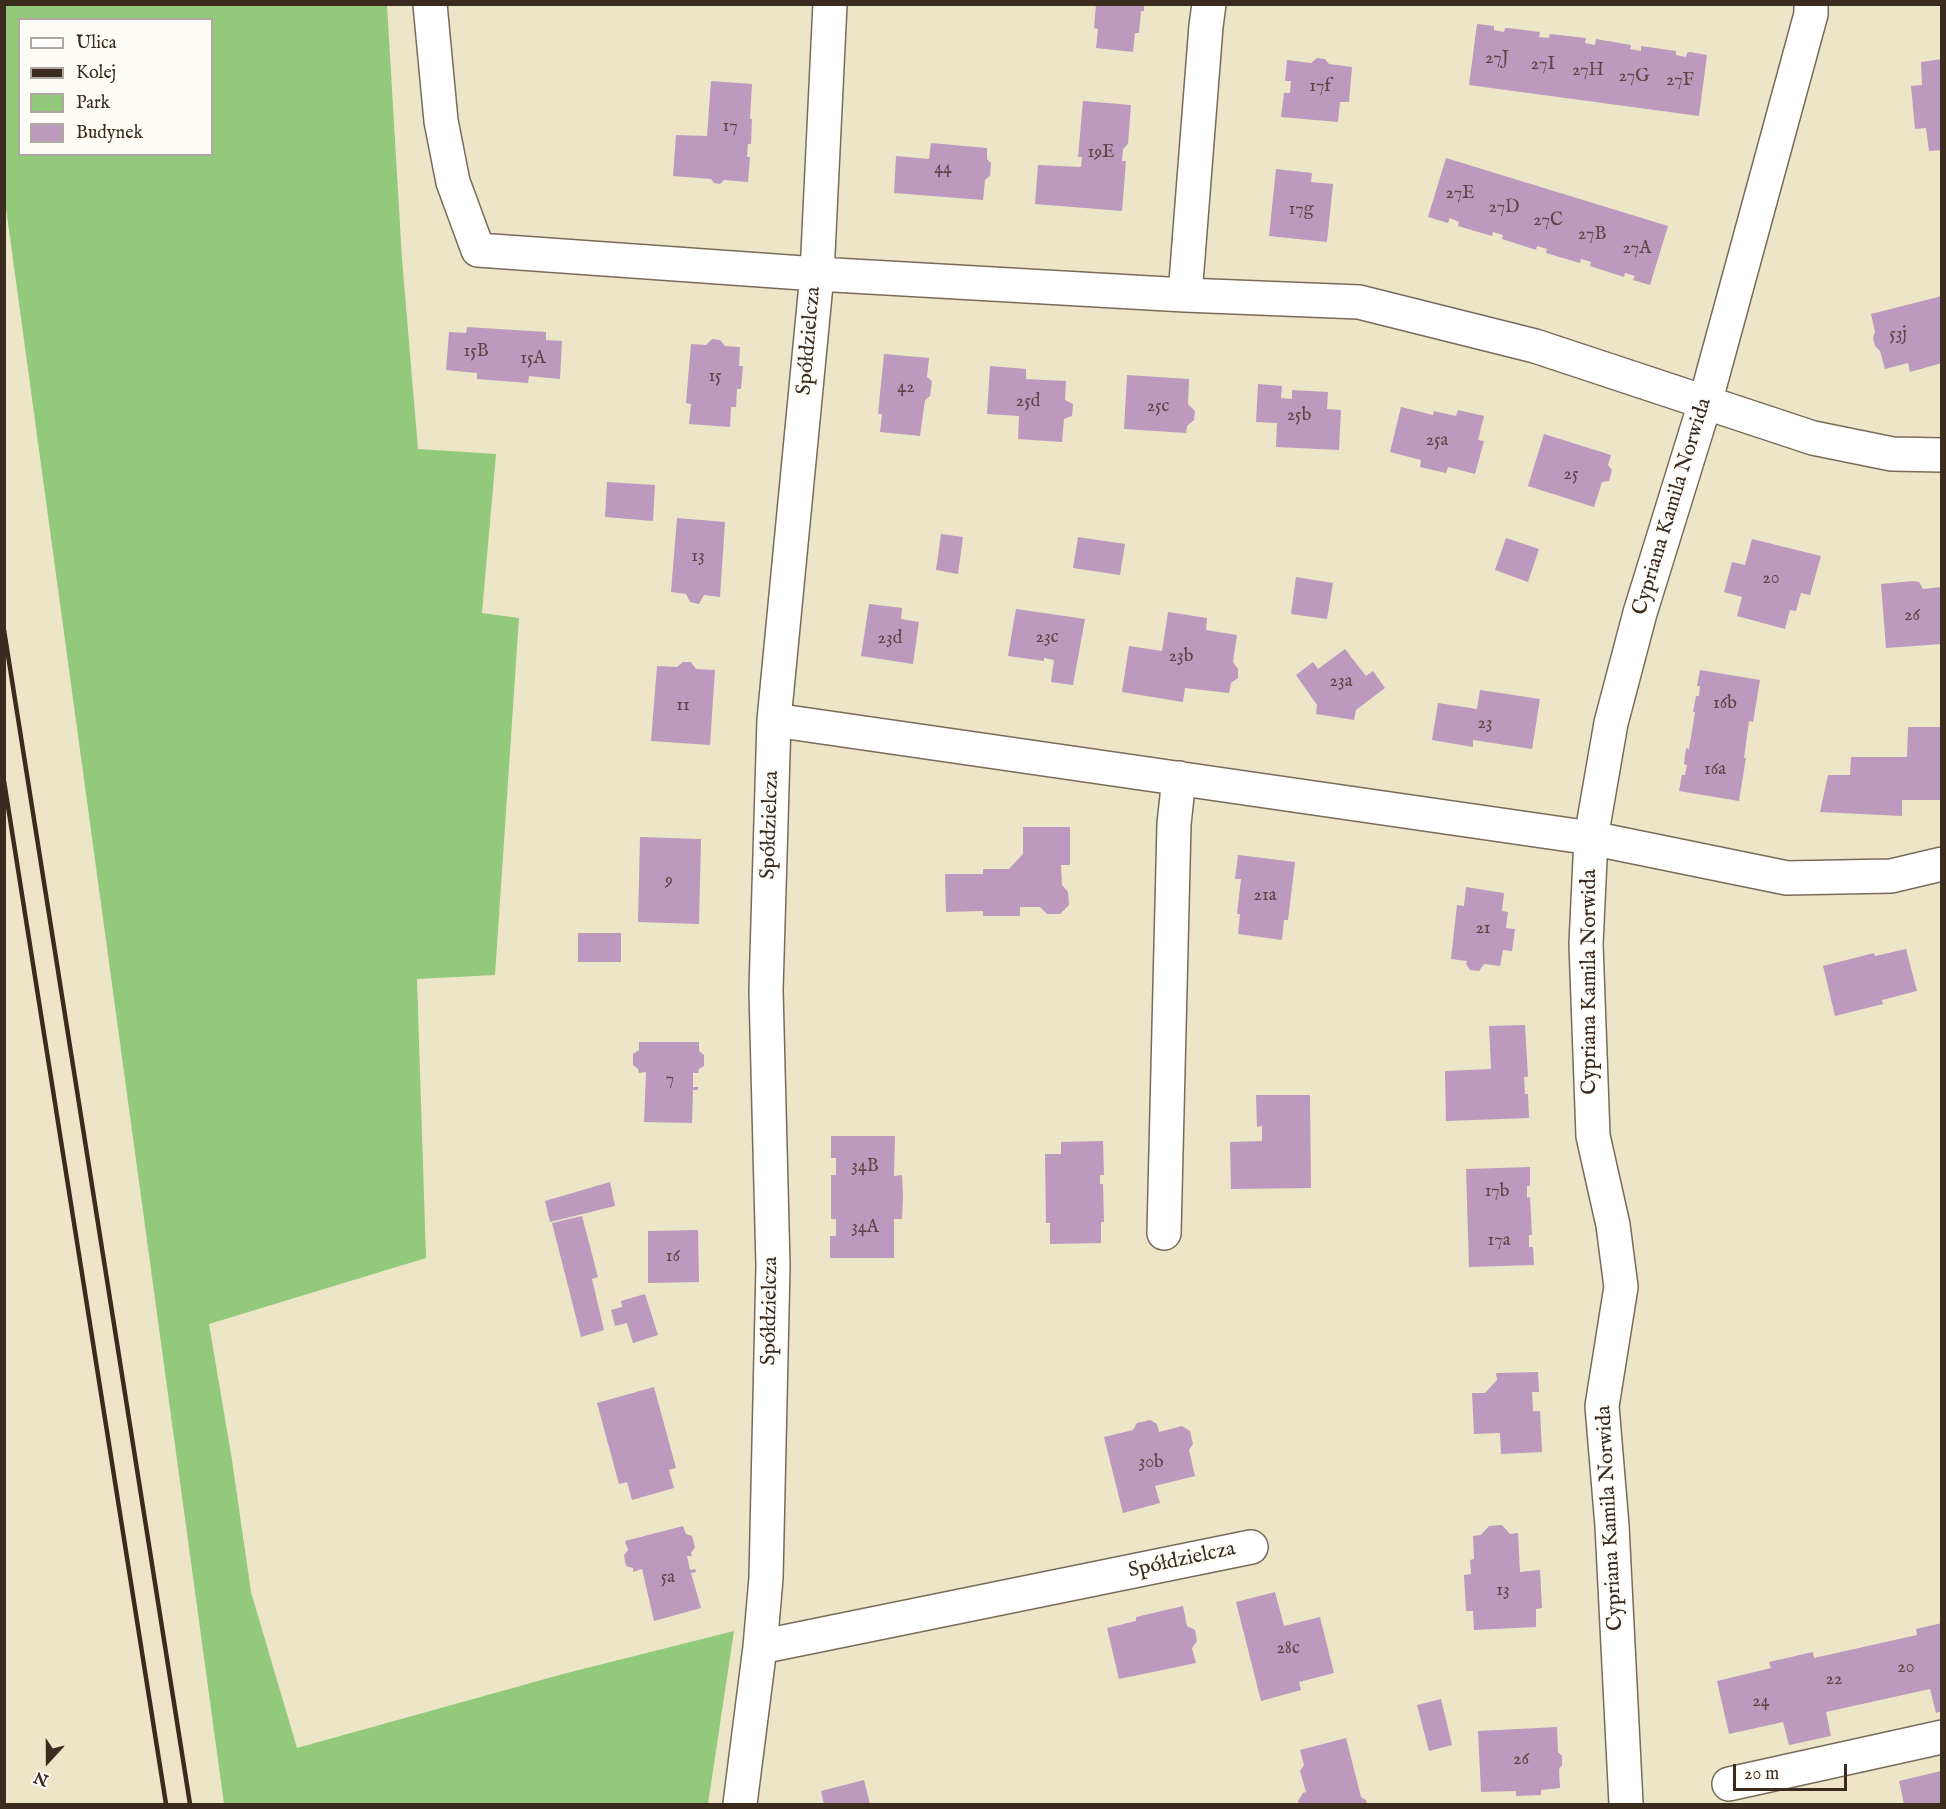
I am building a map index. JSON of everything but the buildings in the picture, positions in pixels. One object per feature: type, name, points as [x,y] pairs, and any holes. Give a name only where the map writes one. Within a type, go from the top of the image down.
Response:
[{"type":"street","points":[[430,4],[441,122],[453,182],[478,250],[817,274],[1185,295],[1359,302],[1535,346],[1813,438],[1892,454],[1941,455]]},
{"type":"street","name":"Spółdzielcza","points":[[740,1804],[760,1647],[766,1578],[772,1278],[766,990],[774,720],[817,274],[830,4]]},
{"type":"street","points":[[1185,295],[1209,4]]},
{"type":"street","name":"Cypriana Kamila Norwida","points":[[1626,1804],[1612,1526],[1602,1406],[1621,1287],[1613,1225],[1593,1136],[1586,944],[1591,838],[1614,712],[1640,613],[1705,403],[1811,14],[1811,4]]},
{"type":"street","points":[[774,720],[1591,838],[1787,878],[1892,876],[1941,864]]},
{"type":"street","points":[[1164,1233],[1173,824],[1179,778]]},
{"type":"street","name":"Spółdzielcza","points":[[760,1647],[1251,1547]]},
{"type":"street","points":[[1729,1784],[1941,1737]]},
{"type":"green space","points":[[4,5],[387,5],[402,259],[418,449],[496,454],[482,613],[519,618],[495,975],[417,979],[426,1258],[209,1324],[251,1592],[297,1748],[563,1674],[734,1631],[708,1804],[224,1804],[5,201]]},
{"type":"railway","points":[[4,630],[190,1804]]},
{"type":"railway","points":[[4,781],[166,1804]]}]
